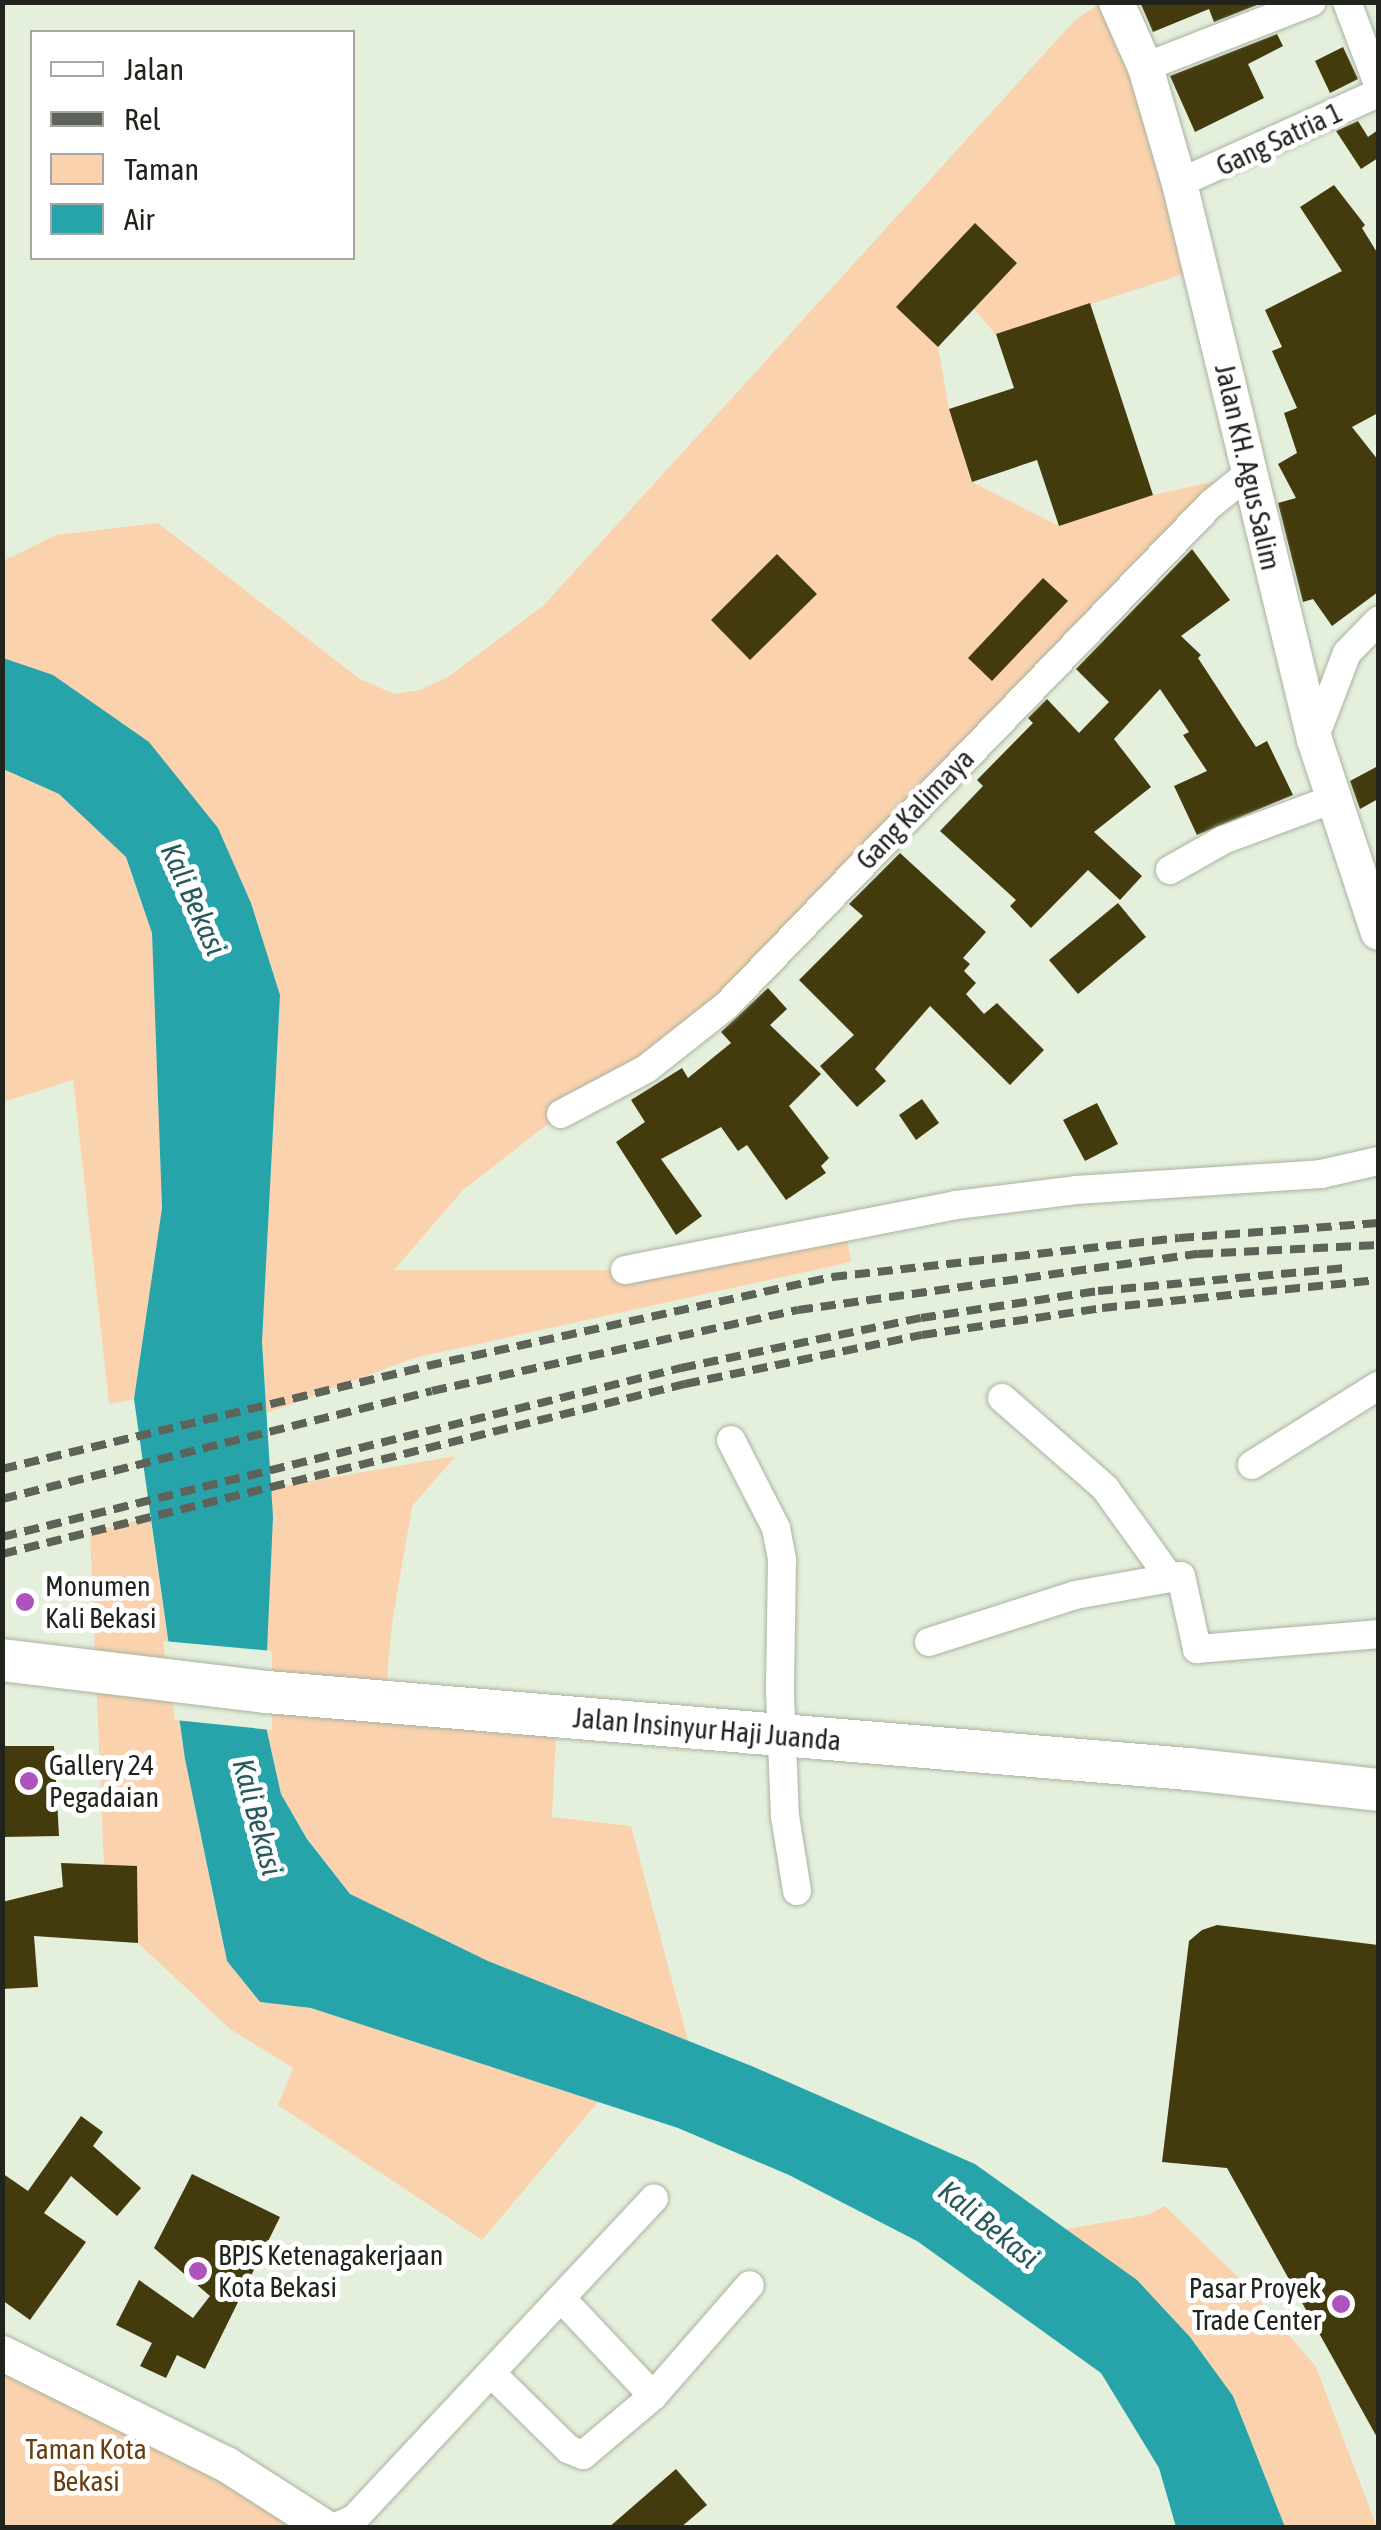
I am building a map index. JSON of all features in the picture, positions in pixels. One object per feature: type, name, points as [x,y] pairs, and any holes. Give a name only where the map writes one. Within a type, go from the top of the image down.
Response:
[{"type":"main road","name":"Jalan Insinyur Haji Juanda","points":[[13,1664],[428,1707],[1378,1790]]},
{"type":"street","name":"Jalan KH. Agus Salim","points":[[1116,2],[1145,67],[1179,183],[1314,739],[1378,932]]},
{"type":"street","points":[[1145,67],[1312,2]]},
{"type":"street","points":[[1347,2],[1378,84]]},
{"type":"street","name":"Gang Satria 1","points":[[1179,183],[1378,93]]},
{"type":"street","name":"Gang Kalimaya","points":[[561,1114],[646,1069],[727,1006],[1198,518],[1248,474]]},
{"type":"street","points":[[1296,660],[1321,663],[1346,652],[1378,621]]},
{"type":"street","points":[[1314,739],[1346,652]]},
{"type":"street","points":[[1170,870],[1222,840],[1333,799]]},
{"type":"street","points":[[625,1270],[956,1205],[1076,1190],[1321,1174],[1378,1161]]},
{"type":"street","points":[[1252,1466],[1378,1386]]},
{"type":"street","points":[[1002,1398],[1105,1488],[1170,1578]]},
{"type":"street","points":[[731,1440],[766,1503],[779,1544],[784,1592],[784,1816],[797,1890]]},
{"type":"street","points":[[929,1642],[1076,1595],[1182,1576],[1197,1649],[1378,1634]]},
{"type":"street","points":[[2,2353],[226,2464],[330,2528],[354,2520],[654,2198]]},
{"type":"street","points":[[491,2372],[568,2448],[583,2455],[653,2396],[750,2285]]},
{"type":"street","points":[[560,2298],[653,2396]]},
{"type":"green space","points":[[1101,3],[1116,3],[1202,268],[996,335],[974,309],[1017,262],[975,224],[896,307],[938,347],[949,409],[972,482],[1059,526],[1153,495],[1248,474],[727,1005],[561,1114],[463,1190],[394,1270],[625,1270],[844,1224],[851,1262],[414,1358],[267,1413],[262,1342],[280,995],[251,903],[218,828],[3,658],[3,561],[56,535],[158,523],[360,679],[394,694],[420,690],[448,677],[544,605],[1075,20]]},
{"type":"green space","points":[[2,769],[59,794],[126,857],[152,933],[162,1208],[134,1399],[109,1404],[73,1080],[3,1102]]},
{"type":"green space","points":[[456,1456],[412,1506],[392,1624],[385,1702],[557,1717],[552,1817],[631,1826],[688,2041],[488,1961],[350,1894],[307,1838],[281,1794],[264,1718],[271,1488]]},
{"type":"green space","points":[[150,1517],[185,1759],[227,1961],[260,2002],[311,2008],[598,2102],[482,2240],[278,2105],[293,2068],[230,2029],[138,1943],[137,1866],[104,1865],[90,1532]]},
{"type":"green space","points":[[1165,2206],[1246,2285],[1316,2367],[1377,2527],[1285,2527],[1233,2396],[1066,2229],[1147,2215]]},
{"type":"green space","name":"Taman Kota Bekasi","points":[[2,2353],[322,2527],[3,2527]]},
{"type":"water","name":"Kali Bekasi","points":[[3,658],[53,675],[149,742],[218,828],[251,903],[280,995],[262,1342],[273,1517],[264,1718],[281,1794],[307,1839],[350,1894],[488,1961],[754,2067],[975,2164],[1137,2280],[1190,2337],[1233,2396],[1285,2527],[1176,2527],[1159,2468],[1101,2373],[917,2241],[789,2175],[678,2128],[311,2008],[260,2002],[227,1961],[185,1759],[134,1399],[162,1208],[152,933],[126,857],[59,794],[3,769]]},
{"type":"pier","points":[[163,1641],[272,1651],[272,1730],[175,1720]]},
{"type":"building","points":[[1140,2],[1262,3],[1214,22],[1209,9],[1153,32]]},
{"type":"building","points":[[1277,34],[1283,46],[1248,64],[1264,98],[1195,132],[1170,76]]},
{"type":"building","points":[[1343,47],[1358,79],[1330,93],[1315,61]]},
{"type":"building","points":[[1358,121],[1368,137],[1378,130],[1378,158],[1361,169],[1336,131]]},
{"type":"building","points":[[1334,185],[1365,225],[1362,228],[1378,254],[1378,413],[1352,427],[1378,460],[1378,592],[1332,626],[1313,599],[1303,602],[1278,503],[1296,498],[1278,464],[1297,453],[1284,413],[1297,408],[1272,351],[1282,347],[1265,310],[1342,271],[1300,207]]},
{"type":"building","points":[[975,223],[1017,263],[938,347],[896,307]]},
{"type":"building","points":[[1090,303],[1153,495],[1059,526],[1037,460],[972,482],[949,409],[1014,388],[996,334]]},
{"type":"building","points":[[1192,549],[1230,600],[1181,636],[1201,655],[1198,658],[1256,747],[1267,741],[1293,795],[1197,835],[1174,786],[1207,771],[1183,735],[1189,732],[1160,689],[1114,739],[1151,787],[1094,832],[1142,876],[1120,900],[1088,870],[1031,928],[1010,906],[1016,900],[940,831],[983,786],[977,780],[1033,723],[1028,718],[1047,699],[1079,733],[1109,702],[1076,669]]},
{"type":"building","points":[[777,554],[817,594],[750,660],[711,620]]},
{"type":"building","points":[[1043,578],[1068,601],[992,681],[968,658]]},
{"type":"building","points":[[1378,766],[1378,799],[1360,809],[1350,781]]},
{"type":"building","points":[[900,853],[986,932],[963,958],[970,964],[964,971],[976,983],[966,994],[984,1014],[997,1003],[1044,1050],[1010,1085],[930,1006],[875,1069],[886,1081],[857,1107],[820,1066],[854,1035],[799,980],[863,916],[849,904]]},
{"type":"building","points":[[1118,903],[1146,937],[1078,994],[1049,960]]},
{"type":"building","points":[[768,988],[787,1009],[770,1025],[821,1074],[789,1106],[829,1158],[821,1166],[826,1173],[786,1200],[747,1145],[738,1151],[721,1127],[661,1159],[702,1216],[676,1235],[616,1142],[645,1122],[631,1100],[682,1068],[688,1078],[731,1043],[721,1032]]},
{"type":"building","points":[[922,1099],[939,1123],[916,1140],[899,1115]]},
{"type":"building","points":[[1097,1103],[1118,1144],[1085,1161],[1063,1120]]},
{"type":"building","name":"Gallery 24 Pegadaian","points":[[2,1746],[54,1746],[59,1836],[2,1837]]},
{"type":"building","points":[[61,1863],[137,1866],[138,1943],[34,1936],[38,1987],[2,1989],[2,1902],[63,1887]]},
{"type":"building","name":"Pasar Proyek Trade Center","points":[[1217,1925],[1378,1945],[1378,2439],[1227,2168],[1162,2162],[1189,1941],[1202,1930]]},
{"type":"building","points":[[81,2116],[103,2132],[93,2146],[141,2188],[117,2216],[71,2176],[44,2213],[86,2242],[30,2320],[2,2300],[2,2173],[28,2191]]},
{"type":"building","name":"BPJS Ketenagakerjaan Kota Bekasi","points":[[192,2174],[280,2217],[205,2369],[177,2355],[166,2378],[140,2366],[152,2343],[116,2325],[139,2280],[193,2318],[210,2296],[154,2248]]},
{"type":"building","points":[[676,2469],[707,2505],[680,2528],[608,2528]]},
{"type":"railway","points":[[2,1469],[427,1366],[832,1277],[1179,1238],[1378,1223]]},
{"type":"railway","points":[[2,1499],[432,1391],[798,1310],[1198,1254],[1378,1245]]},
{"type":"railway","points":[[2,1537],[681,1368],[921,1318],[1098,1291],[1348,1268]]},
{"type":"railway","points":[[2,1554],[685,1384],[922,1335],[1102,1308],[1378,1280]]},
{"type":"place","name":"Monumen Kali Bekasi","points":[[25,1602]]},
{"type":"place","name":"Gallery 24 Pegadaian","points":[[29,1781]]},
{"type":"place","name":"BPJS Ketenagakerjaan Kota Bekasi","points":[[198,2271]]},
{"type":"place","name":"Pasar Proyek Trade Center","points":[[1341,2304]]}]
